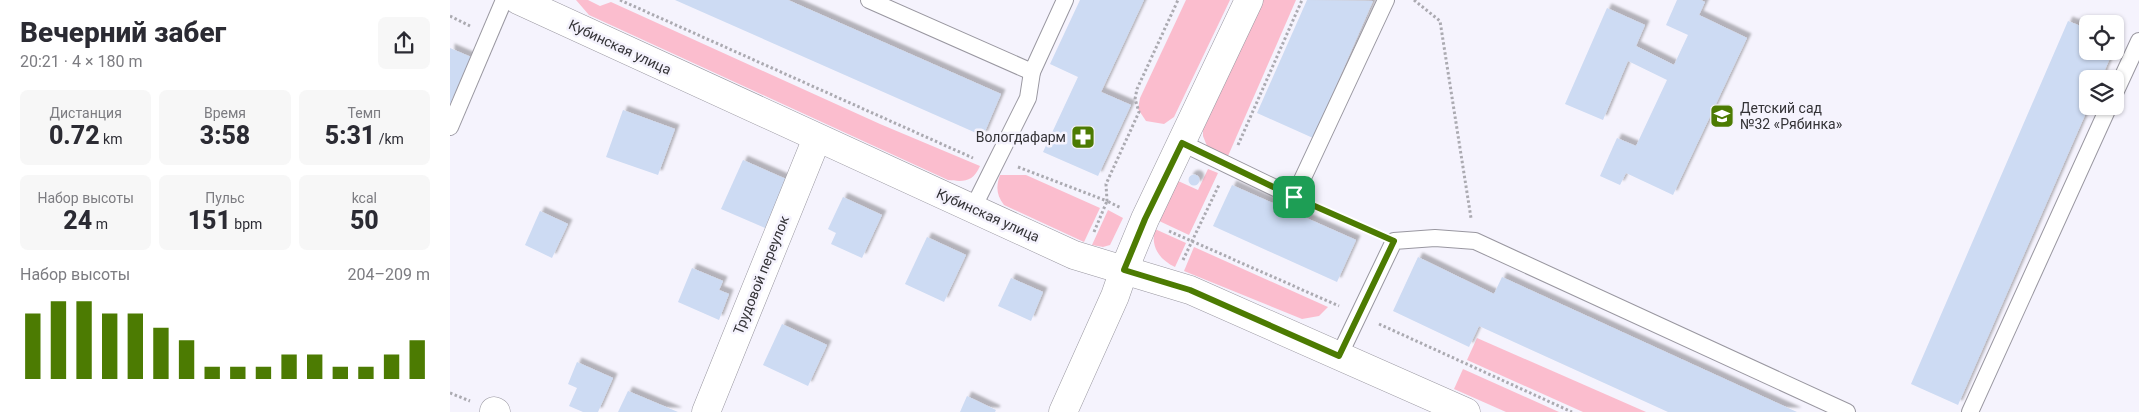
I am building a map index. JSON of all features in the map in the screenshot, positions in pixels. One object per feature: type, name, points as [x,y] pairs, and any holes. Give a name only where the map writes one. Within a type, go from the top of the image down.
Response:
[{"type":"street","points":[[1069,410],[1116,296],[1124,270],[1145,219],[1249,0]]},
{"type":"street","name":"Кубинская улица","points":[[532,3],[817,138],[1074,255],[1190,290],[1466,412]]},
{"type":"street","name":"Трудовой переулок","points":[[706,412],[817,138]]},
{"type":"lane","points":[[450,127],[504,0]]},
{"type":"lane","points":[[870,0],[1032,72]]},
{"type":"lane","points":[[973,208],[1028,98],[1032,72],[1065,0]]},
{"type":"lane","points":[[1182,143],[1294,197],[1386,0]]},
{"type":"lane","points":[[2124,74],[2139,41]]},
{"type":"lane","points":[[1970,412],[2105,115]]},
{"type":"lane","points":[[1339,356],[1394,241],[1435,238],[1475,241],[1847,412]]},
{"type":"path","points":[[620,0],[980,161],[994,165],[1022,167],[1107,201],[1124,210]]},
{"type":"path","points":[[1093,234],[1107,201],[1106,184],[1139,112],[1135,99],[1137,89],[1178,0]]},
{"type":"path","points":[[1182,263],[1229,166],[1302,0]]},
{"type":"path","points":[[1414,0],[1440,21],[1475,241]]},
{"type":"path","points":[[1294,197],[1394,241]]},
{"type":"shaded area","points":[[576,0],[588,0],[600,6],[611,2],[880,124],[980,166],[974,175],[967,180],[948,180],[589,15]]},
{"type":"shaded area","points":[[1186,0],[1230,0],[1174,117],[1164,124],[1146,121],[1138,109],[1140,98]]},
{"type":"shaded area","points":[[1259,0],[1296,0],[1228,156],[1207,146],[1203,136],[1203,124]]},
{"type":"shaded area","points":[[1208,169],[1218,173],[1189,235],[1157,220],[1176,180],[1198,190]]},
{"type":"shaded area","points":[[1000,175],[1026,175],[1100,208],[1084,242],[1004,205],[999,198],[998,183]]},
{"type":"shaded area","points":[[1108,210],[1123,218],[1110,245],[1103,247],[1092,245]]},
{"type":"shaded area","points":[[1155,229],[1186,243],[1175,267],[1161,257],[1155,247]]},
{"type":"shaded area","points":[[1194,247],[1328,307],[1319,316],[1302,319],[1184,271]]},
{"type":"shaded area","points":[[1477,338],[1646,412],[1583,412],[1467,360]]},
{"type":"shaded area","points":[[1463,369],[1559,412],[1506,412],[1454,389]]},
{"type":"building","points":[[675,0],[788,0],[1001,94],[983,136]]},
{"type":"building","points":[[1080,0],[1144,0],[1101,92],[1131,105],[1098,176],[1043,152],[1078,77],[1050,64]]},
{"type":"building","points":[[1307,0],[1373,1],[1313,138],[1257,113]]},
{"type":"building","points":[[1677,0],[1701,0],[1705,2],[1699,15],[1747,38],[1673,195],[1626,173],[1620,185],[1600,176],[1617,138],[1636,146],[1667,80],[1628,61],[1603,120],[1565,104],[1607,8],[1645,25],[1636,46],[1674,65],[1688,35],[1666,25]]},
{"type":"building","points":[[2068,21],[2079,25],[2079,60],[2109,60],[2105,70],[2079,70],[2079,115],[2085,115],[1958,405],[1911,384]]},
{"type":"building","points":[[450,48],[471,57],[450,104]]},
{"type":"building","points":[[623,110],[675,129],[658,175],[606,157]]},
{"type":"building","points":[[743,160],[786,179],[765,228],[721,209]]},
{"type":"building","points":[[1194,174],[1200,180],[1194,186],[1188,180]]},
{"type":"building","points":[[1232,185],[1356,240],[1337,282],[1213,226]]},
{"type":"building","points":[[843,197],[882,215],[862,258],[831,244],[836,233],[828,229]]},
{"type":"building","points":[[540,211],[568,224],[552,258],[525,245]]},
{"type":"building","points":[[927,237],[966,255],[944,302],[905,284]]},
{"type":"building","points":[[1418,257],[1494,294],[1502,277],[1797,412],[1668,412],[1479,326],[1469,347],[1393,311]]},
{"type":"building","points":[[692,268],[723,281],[719,290],[729,294],[719,320],[678,302]]},
{"type":"building","points":[[1011,278],[1043,292],[1031,321],[998,306]]},
{"type":"building","points":[[782,324],[827,345],[808,386],[763,365]]},
{"type":"building","points":[[577,362],[613,378],[598,412],[583,412],[569,406],[577,388],[568,384]]},
{"type":"building","points":[[628,391],[678,412],[618,412]]},
{"type":"building","points":[[967,396],[996,410],[995,412],[960,412]]},
{"type":"place","name":"Детский сад №32 «Рябинка»","points":[[1722,116]]},
{"type":"place","name":"Вологдафарм","points":[[1083,137]]},
{"type":"route","points":[[1182,143],[1294,197],[1394,241],[1339,356],[1190,290],[1124,270],[1145,219],[1182,143]]}]
